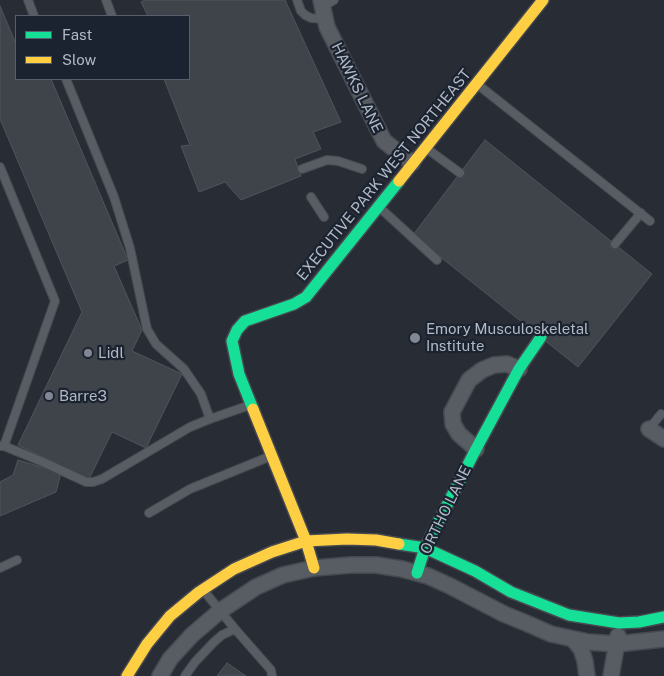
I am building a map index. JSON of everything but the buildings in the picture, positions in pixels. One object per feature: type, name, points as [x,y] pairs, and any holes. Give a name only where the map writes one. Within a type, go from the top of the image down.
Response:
[{"type":"street","name":"EXECUTIVE PARK WEST NORTHEAST","points":[[314,568],[306,541],[239,374],[232,340],[237,330],[245,322],[294,304],[306,297],[543,0]]},
{"type":"street","name":"HAWKS LANE","points":[[326,6],[328,27],[384,141],[412,163]]},
{"type":"street","name":"ORTHO LANE","points":[[417,573],[425,548],[518,368],[541,337]]},
{"type":"street","name":"ORTHO LANE","points":[[476,449],[456,429],[453,424],[452,412],[469,380],[482,370],[494,365],[507,364],[518,368]]},
{"type":"street","points":[[649,429],[664,439]]},
{"type":"street","points":[[127,676],[147,644],[170,616],[203,590],[234,569],[264,555],[306,541],[376,540],[425,548],[475,571],[511,592],[569,615],[619,623],[639,622],[664,617]]},
{"type":"street","points":[[160,676],[170,659],[192,635],[220,611],[256,587],[283,575],[314,568],[351,565],[376,565],[417,573],[450,586],[518,620],[552,634],[573,639],[617,644],[664,638]]},
{"type":"street","points":[[611,676],[619,623]]},
{"type":"street","points":[[573,639],[581,650],[585,662],[586,676]]},
{"type":"lane","points":[[28,0],[34,15]]},
{"type":"lane","points":[[106,0],[112,15]]},
{"type":"lane","points":[[297,0],[301,11],[311,18],[326,6]]},
{"type":"lane","points":[[66,80],[114,197],[130,248],[147,329],[156,344],[184,369],[201,394],[210,419]]},
{"type":"lane","points":[[476,84],[650,221]]},
{"type":"lane","points":[[425,147],[460,174]]},
{"type":"lane","points":[[302,169],[327,160],[362,169]]},
{"type":"lane","points":[[0,167],[55,301],[2,446],[86,482],[92,482],[102,479],[190,427],[252,405]]},
{"type":"lane","points":[[311,197],[324,217]]},
{"type":"lane","points":[[378,206],[437,260]]},
{"type":"lane","points":[[615,244],[640,213]]},
{"type":"lane","points":[[649,429],[661,414]]},
{"type":"lane","points":[[148,513],[190,489],[273,456]]},
{"type":"lane","points":[[0,568],[17,560]]},
{"type":"lane","points":[[203,590],[234,630],[271,670],[272,676]]},
{"type":"lane","points":[[185,676],[214,642],[222,635],[234,630]]},
{"type":"traffic: fast","points":[[253,409],[239,374],[232,341],[237,330],[245,321],[294,304],[306,297],[399,181]]},
{"type":"traffic: fast","points":[[417,573],[425,548],[476,449],[519,369],[541,337]]},
{"type":"traffic: fast","points":[[399,544],[425,548],[475,571],[511,592],[569,615],[619,623],[639,622],[664,617]]},
{"type":"traffic: slow","points":[[399,181],[543,0]]},
{"type":"traffic: slow","points":[[253,409],[306,541],[314,568]]},
{"type":"traffic: slow","points":[[127,676],[147,644],[170,616],[199,592],[234,569],[272,552],[306,541],[347,539],[376,540],[399,544]]},
{"type":"place","name":"Emory Musculoskeletal Institute","points":[[415,338]]},
{"type":"place","name":"Lidl","points":[[88,353]]},
{"type":"place","name":"Barre3","points":[[49,396]]}]
